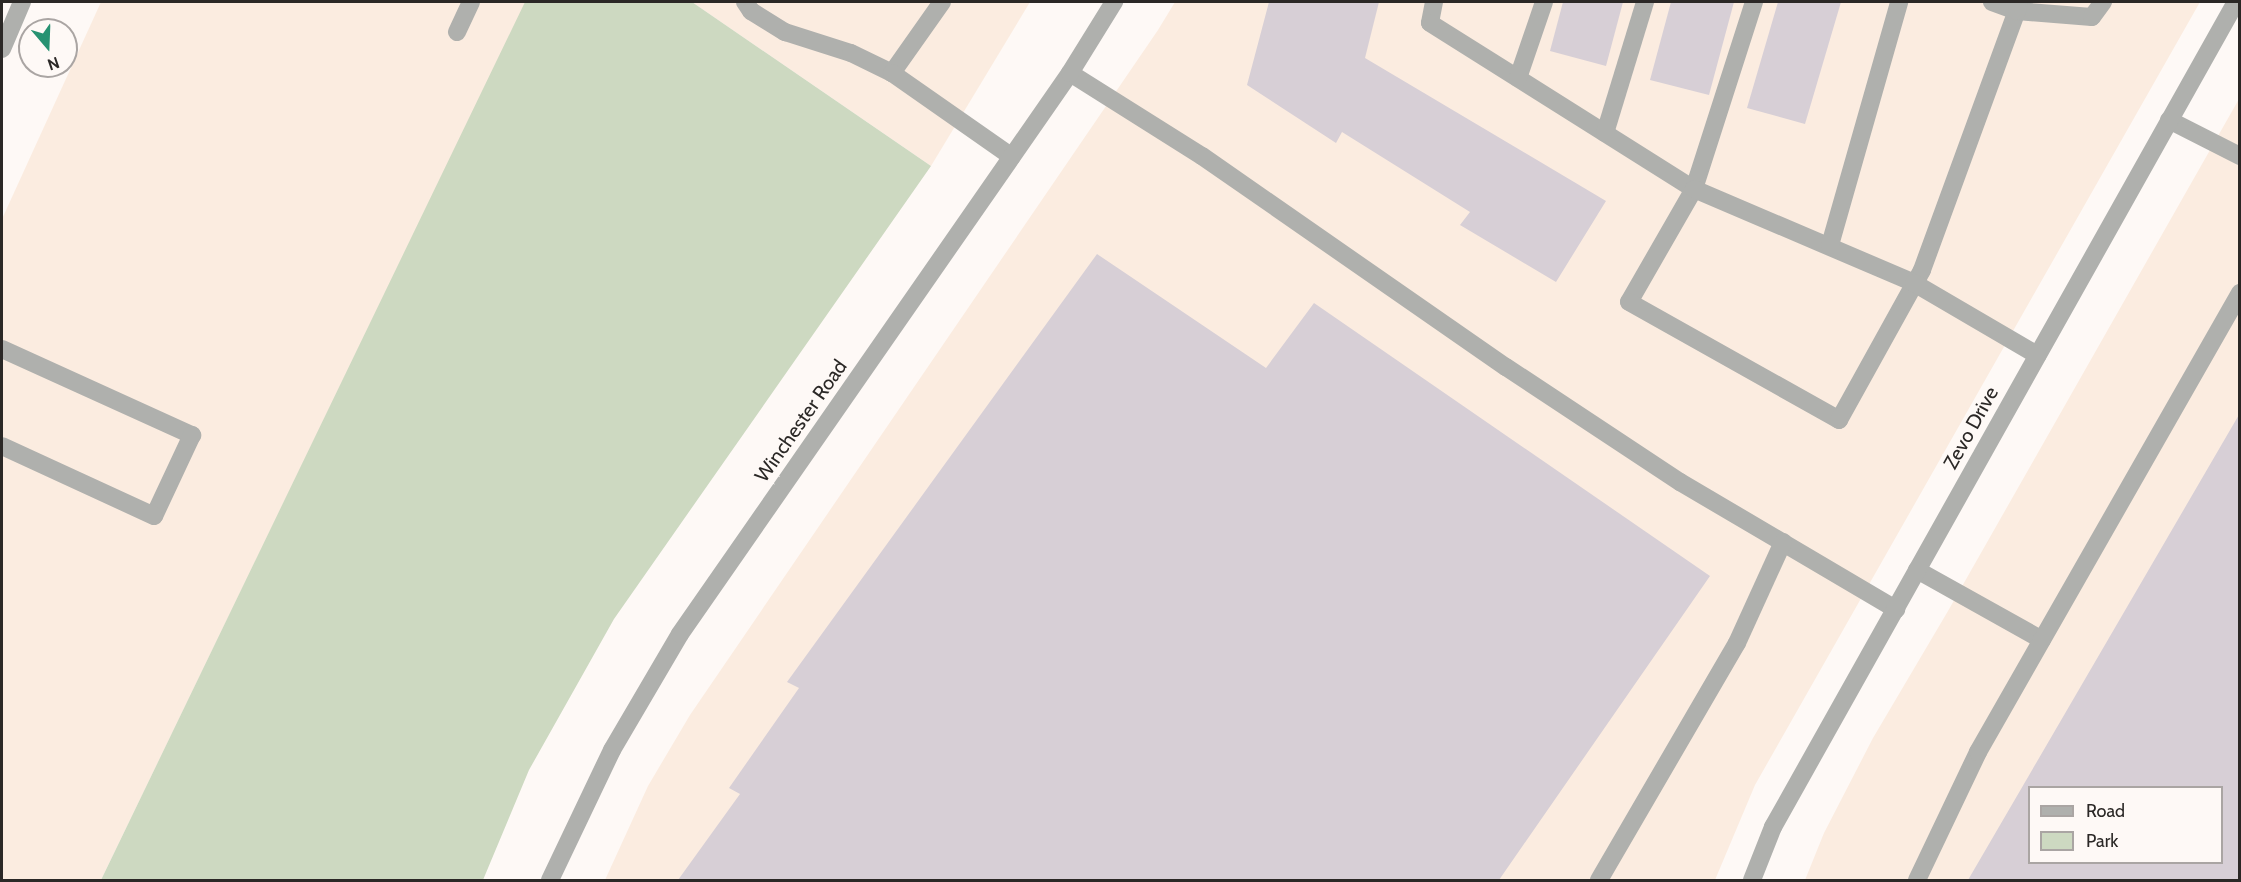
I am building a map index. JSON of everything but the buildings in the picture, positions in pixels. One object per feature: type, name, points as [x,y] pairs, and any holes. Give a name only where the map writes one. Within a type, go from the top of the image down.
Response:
[{"type":"street","points":[[2,49],[22,2]]},
{"type":"street","points":[[457,32],[471,2]]},
{"type":"street","points":[[745,2],[751,11],[785,32],[851,53],[892,74],[1012,157]]},
{"type":"street","points":[[892,74],[942,2]]},
{"type":"street","name":"Winchester Road","points":[[550,880],[612,750],[680,634],[1070,73],[1114,2]]},
{"type":"street","points":[[1434,2],[1430,22],[1694,189],[1830,245],[1914,283],[2037,355]]},
{"type":"street","points":[[1518,78],[1544,2]]},
{"type":"street","points":[[1605,133],[1645,2]]},
{"type":"street","points":[[1754,2],[1694,189],[1629,302],[1839,420],[1922,270],[2018,6]]},
{"type":"street","points":[[1830,245],[1899,2]]},
{"type":"street","points":[[1992,2],[2092,17],[2103,2]]},
{"type":"street","name":"Zevo Drive","points":[[1752,880],[1773,827],[2236,2]]},
{"type":"street","points":[[1070,73],[1203,156],[1506,368],[1670,476],[1896,609]]},
{"type":"street","points":[[2169,120],[2240,156]]},
{"type":"street","points":[[1917,880],[1978,752],[2240,293]]},
{"type":"street","points":[[2,349],[192,435],[154,516],[2,446]]},
{"type":"street","points":[[1599,880],[1737,642],[1783,542]]},
{"type":"street","points":[[1917,570],[2042,640]]},
{"type":"shaded area","points":[[101,2],[526,2],[101,880],[2,880],[2,219],[66,78],[78,78],[78,52]]},
{"type":"shaded area","points":[[692,2],[1030,2],[931,166]]},
{"type":"shaded area","points":[[1175,2],[2200,2],[1755,785],[1715,880],[605,880],[648,786],[690,715]]},
{"type":"shaded area","points":[[2239,99],[2239,880],[1805,880],[1824,833],[1873,738],[1948,611]]},
{"type":"green space","points":[[525,2],[692,2],[931,166],[614,619],[529,770],[483,880],[101,880]]}]
